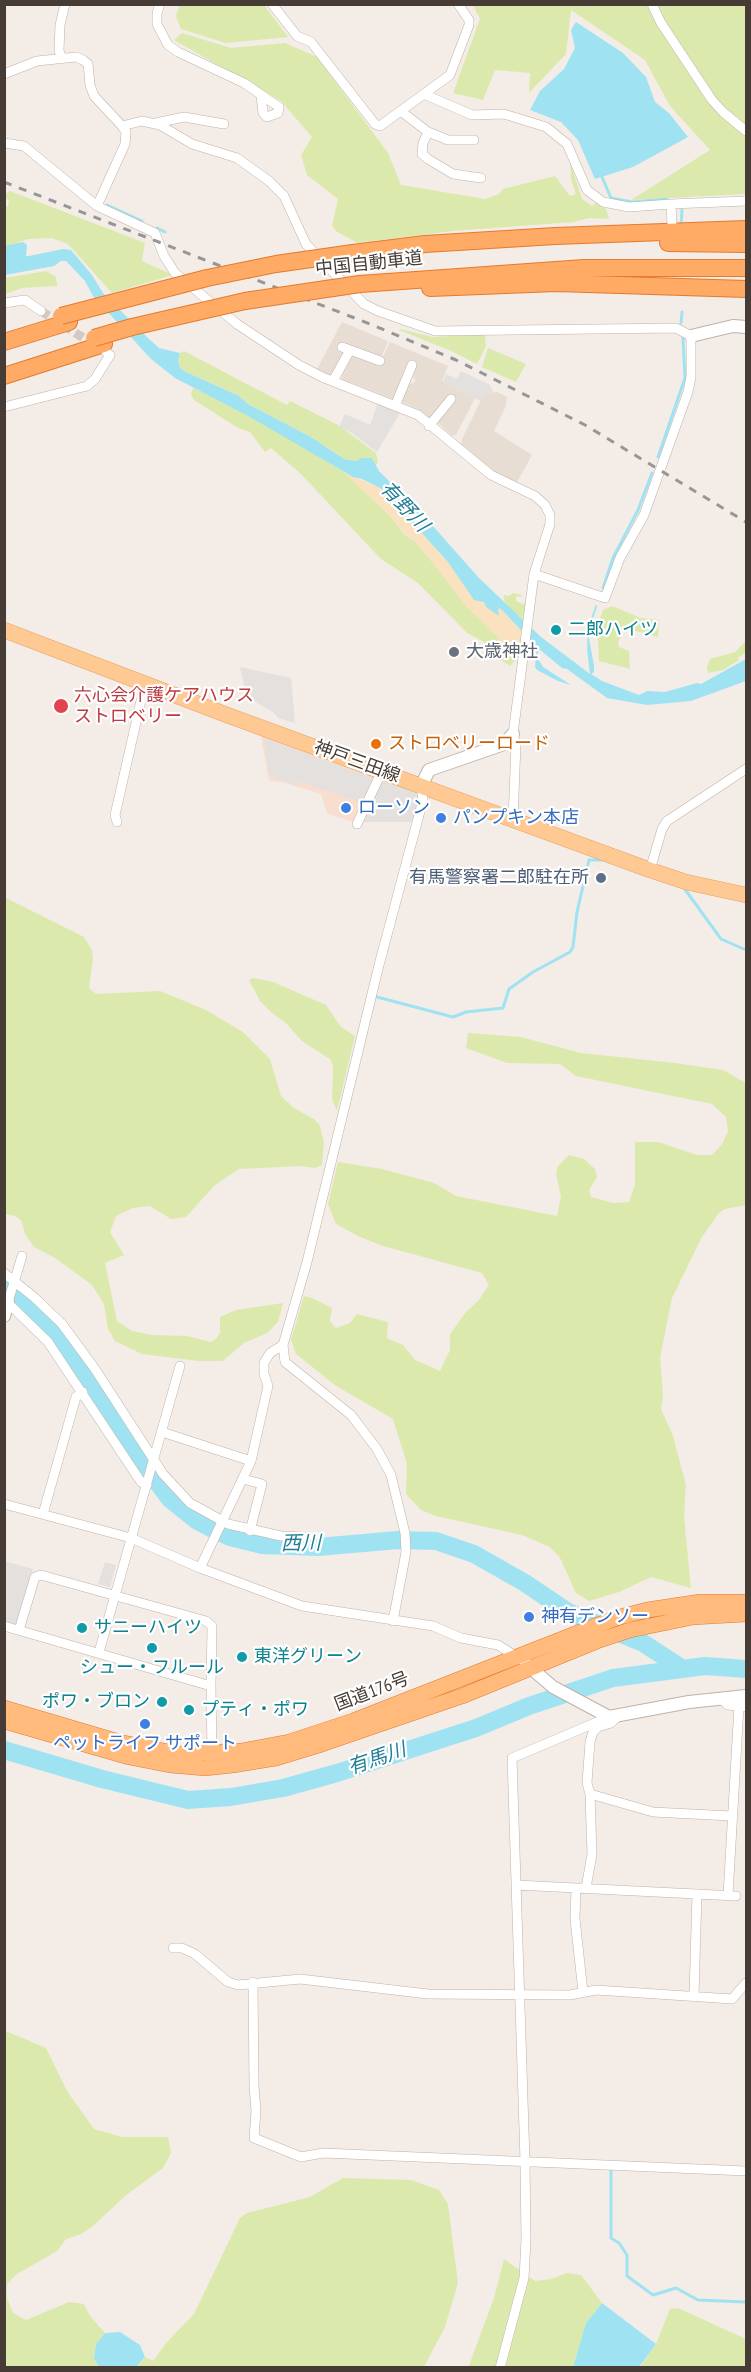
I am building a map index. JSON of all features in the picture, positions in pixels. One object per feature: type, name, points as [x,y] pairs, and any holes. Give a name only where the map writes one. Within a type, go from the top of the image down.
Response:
[{"type":"highway","points":[[354,257],[425,244],[555,236],[747,229]]},
{"type":"highway","name":"中国自動車道","points":[[4,342],[65,319],[221,283],[354,257],[586,244],[747,244]]},
{"type":"highway","name":"中国自動車道","points":[[4,367],[101,345],[132,327],[235,303],[584,268],[747,268]]},
{"type":"highway","points":[[361,289],[556,283],[747,289]]},
{"type":"highway","points":[[4,332],[65,319]]},
{"type":"highway","points":[[4,376],[101,345]]},
{"type":"highway","name":"国道176号","points":[[4,1708],[119,1742],[179,1754],[241,1751],[289,1742],[353,1721],[616,1618],[647,1610],[700,1602],[747,1602]]},
{"type":"highway","name":"国道176号","points":[[4,1721],[129,1757],[170,1765],[205,1768],[224,1766],[276,1758],[322,1744],[462,1696],[597,1641],[657,1624],[693,1617],[747,1614]]},
{"type":"main road","name":"神戸三田線","points":[[4,630],[650,870],[686,882],[747,895]]},
{"type":"street","points":[[62,59],[59,51],[64,4]]},
{"type":"street","points":[[160,4],[157,24],[168,45],[244,83],[261,95]]},
{"type":"street","points":[[272,4],[297,36],[311,42],[375,124],[380,126],[426,95],[450,75],[469,25],[469,20],[458,4]]},
{"type":"street","points":[[652,4],[661,23],[712,100],[730,118],[747,130]]},
{"type":"street","points":[[4,74],[38,61],[76,57],[88,64],[90,85],[94,96],[126,132],[125,144],[97,206]]},
{"type":"street","points":[[426,95],[472,115],[504,114],[546,127],[567,144],[587,190],[603,202],[628,207],[747,201]]},
{"type":"street","points":[[402,112],[428,132],[448,140],[474,140]]},
{"type":"street","points":[[154,124],[184,117],[224,124]]},
{"type":"street","points":[[122,126],[142,121],[160,125],[192,144],[237,158],[269,181],[284,196],[306,244],[364,304],[435,332],[676,328],[691,336],[733,326],[747,327]]},
{"type":"street","points":[[428,132],[422,154],[453,174],[481,178]]},
{"type":"street","points":[[4,143],[17,144],[33,152],[97,206],[156,233],[164,256],[175,273],[237,324],[299,365],[418,415],[491,475],[535,496],[549,510],[548,531],[534,574],[513,734],[516,744],[513,820]]},
{"type":"street","points":[[671,204],[672,225]]},
{"type":"street","points":[[4,303],[25,300],[41,310]]},
{"type":"street","points":[[675,316],[676,328]]},
{"type":"street","points":[[534,574],[605,598],[620,558],[644,514],[688,392],[692,377],[691,336]]},
{"type":"street","points":[[4,407],[22,400],[87,386],[99,374],[110,355],[101,345]]},
{"type":"street","points":[[333,381],[346,348],[380,361]]},
{"type":"street","points":[[395,406],[410,379],[412,365]]},
{"type":"street","points":[[429,426],[451,399]]},
{"type":"street","points":[[117,822],[115,815],[145,683]]},
{"type":"street","points":[[393,1621],[406,1552],[405,1533],[391,1475],[377,1449],[351,1414],[285,1362],[283,1345],[307,1262],[379,965],[423,800],[421,786],[429,770],[504,744],[513,734]]},
{"type":"street","points":[[650,870],[662,829],[668,821],[747,769]]},
{"type":"street","points":[[357,824],[382,771]]},
{"type":"street","points":[[4,1316],[6,1301],[22,1256]]},
{"type":"street","points":[[4,1273],[62,1324],[77,1343],[163,1474],[190,1503],[223,1522],[250,1531],[306,1537]]},
{"type":"street","points":[[6,1301],[48,1342],[141,1482],[147,1485]]},
{"type":"street","points":[[200,1568],[251,1461],[268,1386],[264,1374],[264,1363],[270,1353],[283,1345]]},
{"type":"street","points":[[99,1652],[180,1366]]},
{"type":"street","points":[[43,1514],[76,1397],[83,1392]]},
{"type":"street","points":[[162,1432],[251,1461]]},
{"type":"street","points":[[243,1479],[262,1484],[250,1531]]},
{"type":"street","points":[[4,1504],[131,1538],[200,1568],[302,1606],[433,1626],[461,1638],[498,1645],[532,1668],[553,1687],[609,1715],[611,1723],[598,1727],[593,1732],[590,1742],[587,1783],[590,1794],[592,1854],[581,1888],[575,1919],[583,1992]]},
{"type":"street","points":[[19,1630],[35,1577],[41,1575],[206,1621],[212,1626],[212,1754]]},
{"type":"street","points":[[4,1626],[212,1686]]},
{"type":"street","points":[[500,2367],[524,2278],[525,2161],[512,1758],[609,1715],[747,1696]]},
{"type":"street","points":[[516,1885],[732,1895],[731,1816],[743,1707],[728,1705],[720,1698]]},
{"type":"street","points":[[590,1794],[653,1812],[731,1816]]},
{"type":"street","points":[[694,1995],[697,1894]]},
{"type":"street","points":[[173,1947],[195,1954],[228,1982],[238,1985],[300,1978],[428,1994],[570,1995],[596,1990],[732,1999],[747,1983]]},
{"type":"street","points":[[253,1982],[256,2111],[254,2138],[301,2157],[323,2153],[747,2171]]},
{"type":"shaded area","points":[[342,322],[388,341],[381,358],[342,342],[339,349],[345,355],[334,374],[329,375],[317,369]]},
{"type":"shaded area","points":[[390,342],[448,366],[442,381],[475,398],[456,435],[452,436],[439,424],[438,420],[425,416],[418,409],[402,402],[401,396],[407,384],[414,383],[416,380],[411,374],[393,399],[342,379],[351,356],[356,355],[380,363]]},
{"type":"shaded area","points":[[461,371],[490,385],[494,394],[484,395],[481,401],[443,382],[446,374],[457,379]]},
{"type":"shaded area","points":[[497,392],[507,397],[505,408],[494,431],[532,455],[516,484],[501,477],[461,444],[484,394]]},
{"type":"shaded area","points":[[378,403],[401,411],[377,452],[352,433],[339,427],[345,414],[370,425]]},
{"type":"shaded area","points":[[240,667],[291,678],[295,723],[278,718],[273,712],[247,697]]},
{"type":"shaded area","points":[[261,735],[373,777],[374,782],[355,823],[327,813],[321,794],[282,782],[269,781]]},
{"type":"shaded area","points":[[264,738],[370,777],[371,780],[362,803],[299,781],[297,786],[269,776]]},
{"type":"shaded area","points":[[382,778],[419,790],[420,801],[414,822],[362,822]]},
{"type":"shaded area","points":[[4,1561],[33,1569],[18,1622],[15,1624],[5,1621]]},
{"type":"shaded area","points":[[105,1562],[116,1565],[110,1587],[98,1584]]},
{"type":"green space","points":[[180,4],[264,5],[288,37],[226,43],[181,29],[176,16]]},
{"type":"green space","points":[[473,5],[746,5],[746,194],[631,200],[710,150],[670,106],[645,60],[571,10],[566,54],[529,93],[530,73],[495,70],[483,100],[453,93],[480,19]]},
{"type":"green space","points":[[182,33],[231,48],[285,43],[317,57],[388,153],[401,185],[485,199],[499,194],[503,189],[555,176],[570,196],[576,194],[571,179],[570,162],[582,199],[592,206],[596,203],[606,209],[609,219],[589,218],[574,222],[453,231],[358,243],[337,232],[332,226],[338,199],[307,175],[301,155],[312,137],[281,101],[174,40]]},
{"type":"green space","points":[[10,191],[145,243],[142,261],[173,275],[112,293],[68,244],[51,238],[28,239],[5,247],[4,207],[8,206],[9,201],[5,194]]},
{"type":"green space","points":[[46,271],[56,277],[57,286],[22,288],[5,294],[5,278]]},
{"type":"green space","points":[[399,330],[432,337],[485,334],[486,346],[477,364]]},
{"type":"green space","points":[[488,348],[526,364],[516,382],[482,367]]},
{"type":"green space","points":[[184,351],[287,405],[290,401],[338,425],[376,453],[378,463],[375,464],[372,458],[357,461],[344,459],[311,437],[248,404],[239,396],[186,372],[180,368],[178,360],[180,353]]},
{"type":"green space","points":[[193,388],[247,412],[344,472],[391,517],[405,535],[417,543],[468,608],[519,656],[510,666],[498,658],[484,642],[467,633],[418,583],[381,559],[300,473],[271,448],[265,452],[250,432],[238,428],[194,400],[191,394]]},
{"type":"green space","points":[[513,593],[522,597],[516,596],[516,601],[523,604],[527,601],[523,619],[511,611],[504,600],[504,595],[509,596]]},
{"type":"green space","points":[[612,606],[641,618],[659,620],[658,637],[625,628],[618,642],[619,647],[629,651],[630,669],[599,661],[598,640],[594,634],[603,610]]},
{"type":"green space","points":[[746,641],[746,653],[737,658],[739,660],[723,670],[708,673],[707,667],[710,659],[735,652]]},
{"type":"green space","points":[[4,897],[84,937],[92,950],[93,958],[89,988],[96,994],[160,991],[206,1010],[243,1032],[270,1059],[281,1096],[294,1108],[314,1119],[320,1126],[324,1143],[322,1165],[315,1168],[301,1166],[239,1169],[215,1185],[186,1217],[171,1219],[150,1206],[133,1208],[116,1216],[110,1232],[124,1255],[105,1263],[117,1321],[132,1331],[152,1335],[187,1336],[210,1342],[220,1333],[220,1317],[236,1310],[283,1303],[278,1322],[267,1333],[244,1343],[223,1361],[199,1361],[142,1354],[115,1341],[108,1329],[104,1304],[92,1285],[55,1258],[34,1247],[25,1234],[21,1220],[5,1214]]},
{"type":"green space","points":[[253,978],[273,982],[326,1005],[341,1027],[355,1036],[337,1111],[332,1099],[333,1067],[331,1060],[302,1041],[287,1024],[260,1001],[249,980]]},
{"type":"green space","points":[[468,1033],[521,1037],[581,1053],[723,1070],[746,1083],[746,1205],[725,1209],[719,1213],[702,1237],[672,1298],[660,1358],[663,1395],[661,1409],[673,1436],[686,1485],[684,1516],[691,1588],[651,1577],[619,1592],[589,1601],[576,1593],[560,1558],[550,1547],[522,1535],[436,1516],[421,1510],[406,1494],[407,1464],[393,1419],[336,1386],[296,1354],[291,1340],[304,1296],[332,1308],[330,1321],[336,1328],[350,1323],[357,1314],[388,1322],[387,1338],[403,1345],[415,1360],[440,1371],[450,1350],[450,1334],[489,1285],[482,1273],[383,1246],[336,1224],[328,1204],[338,1162],[382,1169],[434,1183],[456,1196],[557,1216],[561,1197],[556,1173],[558,1166],[569,1155],[584,1159],[595,1169],[597,1177],[589,1190],[591,1197],[613,1203],[629,1202],[635,1185],[635,1142],[658,1142],[697,1155],[712,1155],[722,1144],[728,1131],[726,1117],[712,1104],[576,1076],[560,1064],[507,1063],[466,1048]]},
{"type":"green space","points":[[8,2032],[46,2048],[67,2091],[94,2129],[122,2137],[168,2137],[171,2153],[163,2168],[125,2196],[93,2226],[81,2234],[66,2239],[57,2251],[17,2274],[7,2284],[7,2298],[13,2313],[26,2320],[69,2302],[84,2304],[90,2316],[105,2333],[96,2344],[94,2359],[99,2367],[5,2367],[4,2033]]},
{"type":"green space","points":[[343,2178],[411,2180],[439,2190],[448,2204],[458,2283],[445,2327],[424,2367],[136,2368],[145,2357],[153,2361],[167,2342],[194,2314],[240,2218],[247,2213],[310,2197]]},
{"type":"green space","points":[[504,2259],[535,2281],[552,2279],[567,2273],[581,2275],[602,2303],[586,2323],[573,2367],[468,2368],[494,2298]]},
{"type":"green space","points":[[678,2308],[746,2339],[746,2367],[639,2368],[656,2344],[670,2309]]},
{"type":"sand","points":[[344,472],[382,489],[448,562],[461,580],[484,602],[500,613],[498,610],[500,608],[533,644],[537,645],[536,658],[521,655],[502,642],[468,608],[417,543],[406,535],[391,517]]},
{"type":"water","points":[[576,22],[623,53],[646,77],[655,102],[669,113],[688,137],[633,167],[595,179],[578,140],[561,122],[530,110],[540,91],[564,69],[575,48],[571,30]]},
{"type":"water","name":"有野川","points":[[23,242],[27,245],[26,256],[63,249],[71,250],[92,275],[103,293],[149,339],[159,348],[180,353],[178,360],[180,368],[186,372],[239,396],[248,404],[311,437],[344,459],[357,461],[361,458],[372,458],[379,471],[391,483],[391,488],[396,493],[402,493],[416,507],[479,578],[541,637],[590,674],[587,649],[588,628],[596,604],[589,638],[594,666],[594,672],[591,674],[602,681],[639,695],[647,691],[665,692],[697,683],[701,684],[746,659],[746,681],[691,701],[647,705],[607,698],[567,669],[562,668],[539,649],[537,657],[543,667],[571,685],[537,670],[535,667],[537,645],[500,608],[499,616],[486,607],[484,602],[474,600],[448,562],[382,489],[353,477],[250,417],[175,378],[151,359],[93,296],[85,281],[66,261],[61,261],[54,266],[5,275],[4,246]]},
{"type":"water","points":[[602,2303],[656,2344],[639,2367],[573,2367],[586,2323]]},
{"type":"water","points":[[120,2332],[140,2345],[145,2357],[136,2367],[99,2367],[94,2359],[96,2344],[105,2333]]},
{"type":"waterway","points":[[602,177],[611,198],[632,202],[667,199]]},
{"type":"waterway","points":[[107,205],[142,221]]},
{"type":"waterway","points":[[681,226],[682,210]]},
{"type":"waterway","points":[[157,228],[165,232]]},
{"type":"waterway","points":[[681,323],[682,312]]},
{"type":"waterway","points":[[658,457],[685,378],[683,338]]},
{"type":"waterway","points":[[603,588],[613,558],[638,510],[652,473]]},
{"type":"waterway","points":[[377,997],[453,1017],[466,1012],[503,1008],[509,989],[533,972],[570,952],[573,947],[577,912],[589,860],[604,860]]},
{"type":"waterway","points":[[684,888],[721,939],[746,950]]},
{"type":"waterway","name":"西川","points":[[4,1285],[24,1301],[67,1346],[134,1451],[170,1499],[196,1520],[230,1537],[262,1545],[318,1547],[398,1540],[436,1541],[474,1554],[525,1583],[568,1612],[643,1643],[683,1669]]},
{"type":"waterway","name":"有馬川","points":[[4,1750],[102,1779],[188,1800],[231,1797],[283,1788],[337,1773],[476,1728],[529,1706],[613,1678],[705,1666],[746,1669]]},
{"type":"waterway","points":[[611,2170],[611,2238],[619,2243],[627,2255],[627,2276],[653,2295],[676,2288],[698,2300],[746,2302]]},
{"type":"tunnel","points":[[41,311],[96,346]]},
{"type":"railway","points":[[4,182],[370,324],[456,360],[585,425],[746,522]]},
{"type":"place","name":"二郎ハイツ","points":[[556,630]]},
{"type":"place","name":"大歳神社","points":[[454,652]]},
{"type":"place","name":"六心会介護ケアハウス ストロベリー","points":[[61,706]]},
{"type":"place","name":"ストロベリーロード","points":[[376,744]]},
{"type":"place","name":"ローソン","points":[[346,808]]},
{"type":"place","name":"パンプキン本店","points":[[441,818]]},
{"type":"place","name":"有馬警察署二郎駐在所","points":[[601,878]]},
{"type":"place","name":"神有デンソー","points":[[529,1617]]},
{"type":"place","name":"サニーハイツ","points":[[82,1628]]},
{"type":"place","name":"シュー・フルール","points":[[152,1648]]},
{"type":"place","name":"東洋グリーン","points":[[242,1657]]},
{"type":"place","name":"ポワ・ブロン","points":[[162,1702]]},
{"type":"place","name":"プティ・ポワ","points":[[189,1710]]},
{"type":"place","name":"ペットライフ サポート","points":[[145,1724]]}]
